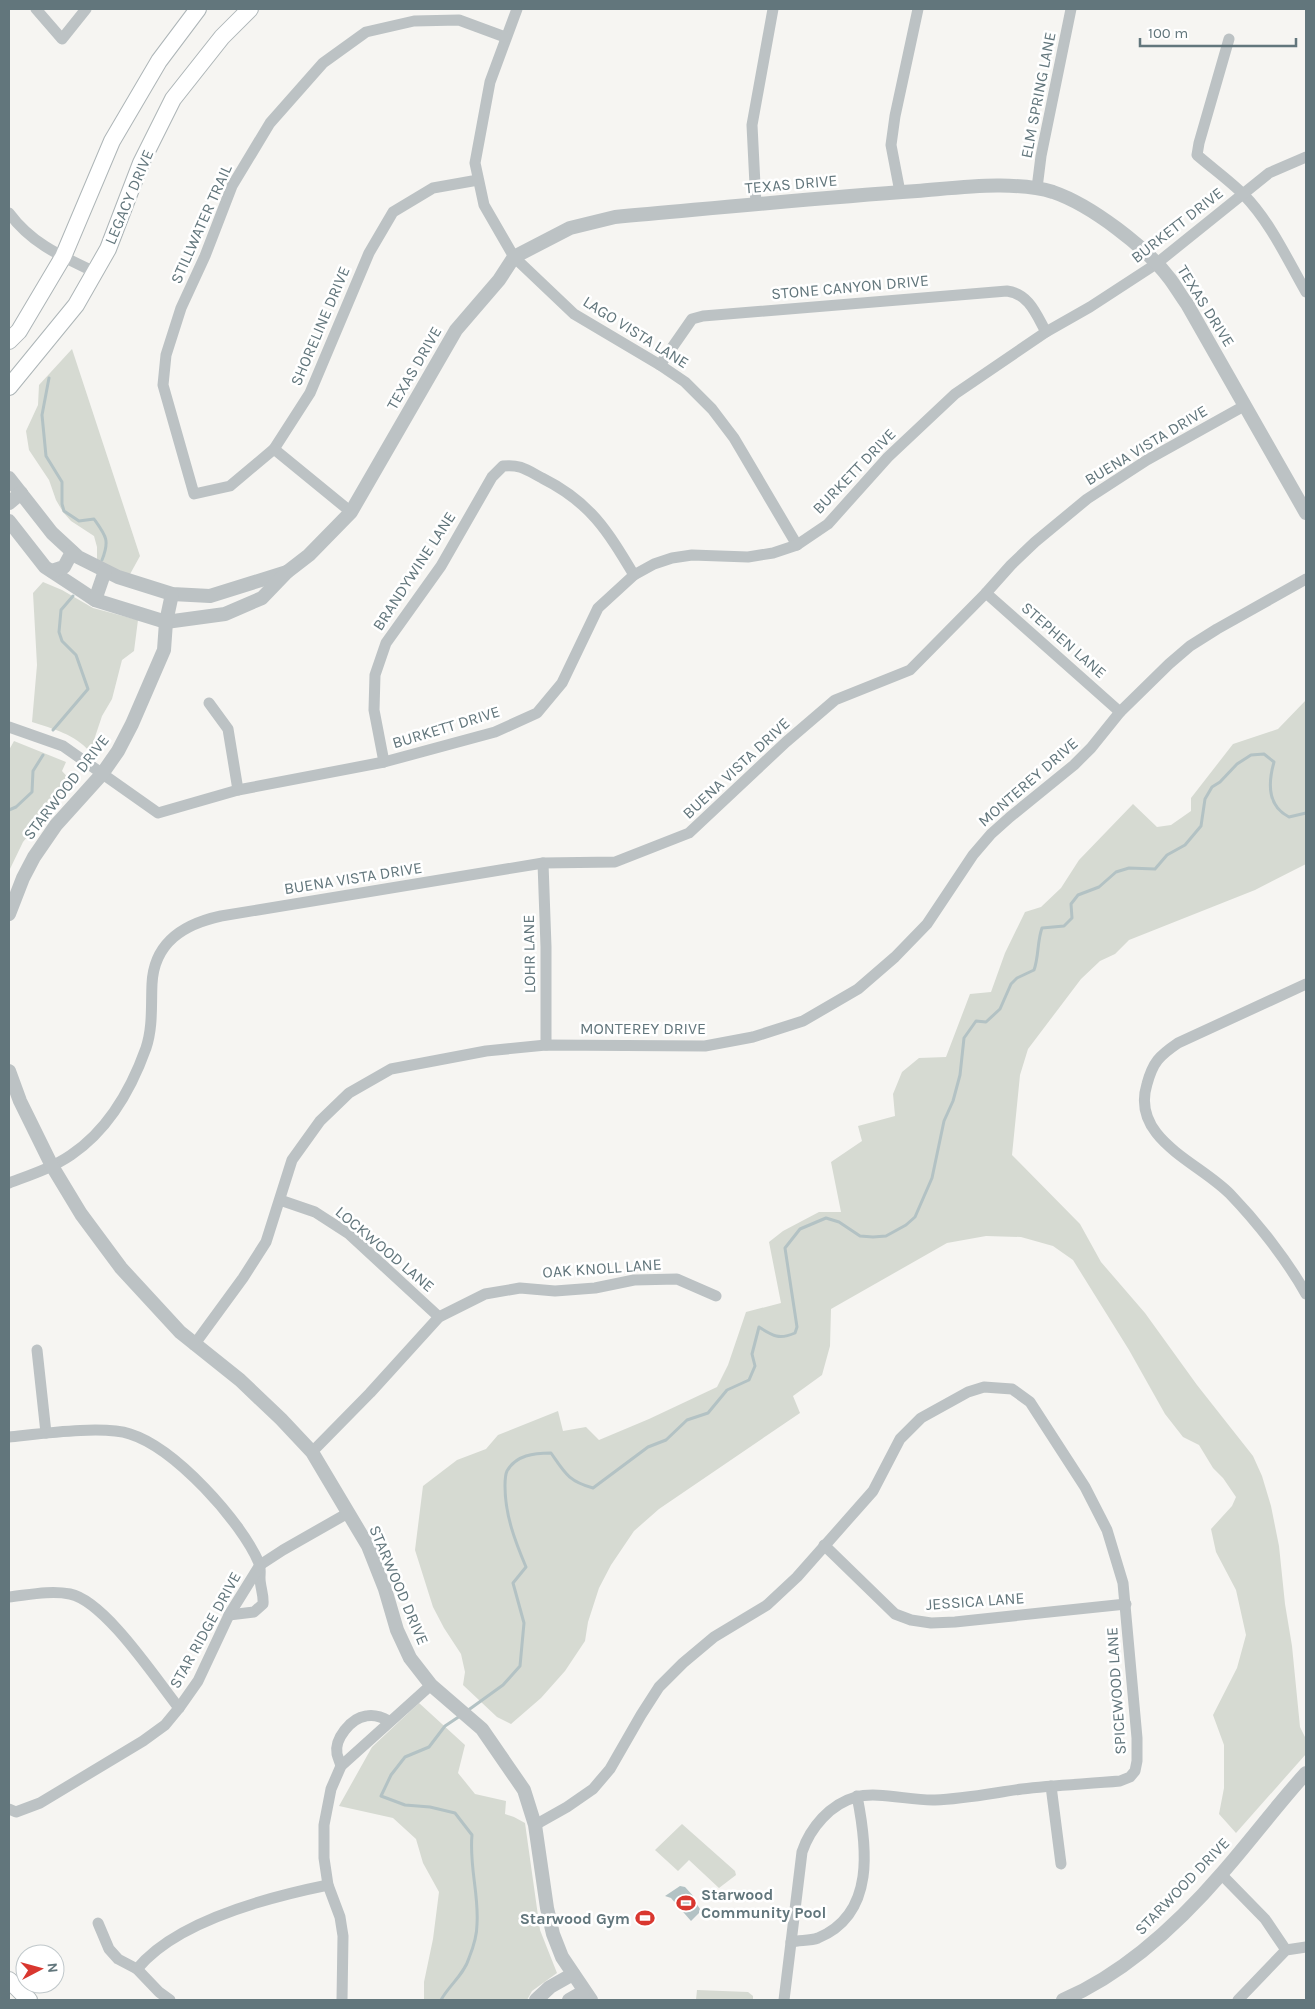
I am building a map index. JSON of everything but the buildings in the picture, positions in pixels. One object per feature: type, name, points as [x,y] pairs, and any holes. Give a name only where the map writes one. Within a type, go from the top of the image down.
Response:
[{"type":"main road","points":[[9,342],[19,331],[63,257],[112,142],[159,61],[198,9]]},
{"type":"main road","name":"LEGACY DRIVE","points":[[9,387],[76,305],[108,249],[141,163],[174,99],[222,37],[250,9]]},
{"type":"main road","points":[[9,1980],[29,2000]]},
{"type":"street","points":[[36,9],[62,39],[86,9]]},
{"type":"street","name":"LAGO VISTA LANE","points":[[517,9],[505,37],[490,82],[482,121],[475,163],[484,205],[514,257],[574,314],[685,382],[712,409],[747,460],[797,545]]},
{"type":"street","points":[[756,205],[752,126],[773,9]]},
{"type":"street","points":[[900,192],[891,145],[895,116],[918,9]]},
{"type":"street","name":"ELM SPRING LANE","points":[[1037,188],[1041,156],[1071,9]]},
{"type":"street","name":"STILLWATER TRAIL","points":[[194,494],[164,385],[166,354],[181,308],[205,256],[232,186],[270,123],[323,63],[366,32],[414,21],[459,20],[505,37]]},
{"type":"street","points":[[1229,39],[1197,155],[1244,194],[1274,234],[1306,292]]},
{"type":"street","name":"BURKETT DRIVE","points":[[9,727],[63,746],[158,813],[238,790],[384,762],[495,732],[537,713],[562,682],[598,608],[634,575],[654,564],[672,558],[692,555],[748,558],[774,553],[797,545],[828,524],[888,457],[956,394],[1046,332],[1098,302],[1156,264],[1269,173],[1306,157]]},
{"type":"street","name":"SHORELINE DRIVE","points":[[194,494],[230,486],[274,449],[310,393],[369,252],[393,212],[433,188],[478,180]]},
{"type":"street","name":"TEXAS DRIVE","points":[[9,521],[45,567],[96,600],[166,622],[225,614],[262,598],[287,572],[309,555],[351,512],[456,330],[499,280],[514,257],[570,228],[602,220],[969,187],[1037,188],[1054,192],[1084,206],[1136,243],[1170,278],[1187,304],[1244,406],[1305,506]]},
{"type":"street","points":[[9,213],[20,228],[35,241],[94,272]]},
{"type":"street","name":"STONE CANYON DRIVE","points":[[660,365],[692,319],[703,316],[848,303],[1007,291],[1018,292],[1025,297],[1046,332]]},
{"type":"street","name":"BUENA VISTA DRIVE","points":[[9,1183],[52,1166],[75,1152],[100,1129],[117,1108],[134,1076],[148,1039],[151,1018],[152,977],[161,953],[178,932],[208,919],[543,863],[615,862],[689,833],[786,742],[835,700],[910,670],[1011,565],[1035,542],[1087,499],[1147,460],[1244,406]]},
{"type":"street","points":[[274,449],[351,512]]},
{"type":"street","name":"BRANDYWINE LANE","points":[[384,762],[374,710],[375,675],[386,643],[441,566],[492,478],[503,466],[516,464],[572,494],[591,512],[611,537],[634,575]]},
{"type":"street","name":"TEXAS DRIVE","points":[[9,478],[52,533],[78,558],[118,577],[172,594],[210,596],[287,572]]},
{"type":"street","points":[[9,503],[21,493]]},
{"type":"street","points":[[52,572],[64,566],[72,552]]},
{"type":"street","points":[[96,600],[105,571]]},
{"type":"street","name":"MONTEREY DRIVE","points":[[194,1345],[243,1278],[266,1242],[292,1160],[320,1121],[349,1093],[391,1069],[486,1051],[546,1045],[705,1046],[753,1037],[804,1021],[858,989],[896,957],[927,924],[973,855],[991,834],[1074,765],[1091,748],[1120,712],[1190,646],[1247,611],[1306,579]]},
{"type":"street","name":"STEPHEN LANE","points":[[986,593],[1120,712]]},
{"type":"street","name":"STARWOOD DRIVE","points":[[9,914],[23,878],[42,844],[56,825],[102,774],[118,751],[132,724],[164,650],[166,622],[172,594]]},
{"type":"street","points":[[209,703],[228,728],[238,790]]},
{"type":"street","name":"LOHR LANE","points":[[543,863],[546,947],[546,1045]]},
{"type":"street","points":[[1306,984],[1178,1043],[1164,1053],[1152,1067],[1143,1096],[1148,1121],[1158,1136],[1228,1192],[1257,1223],[1306,1294]]},
{"type":"street","name":"STARWOOD DRIVE","points":[[9,1072],[20,1101],[52,1166],[81,1214],[121,1268],[154,1305],[194,1345],[240,1380],[282,1419],[312,1452],[368,1546],[385,1589],[397,1630],[410,1658],[431,1685],[482,1729],[524,1790],[535,1825],[553,1934],[562,1957],[587,1996],[569,2000]]},
{"type":"street","name":"LOCKWOOD LANE","points":[[280,1200],[315,1212],[348,1234],[439,1317]]},
{"type":"street","name":"OAK KNOLL LANE","points":[[312,1452],[439,1317],[485,1294],[520,1288],[555,1291],[595,1288],[634,1280],[677,1279],[716,1296]]},
{"type":"street","points":[[37,1350],[46,1433]]},
{"type":"street","name":"SPICEWOOD LANE","points":[[824,1545],[854,1514],[873,1490],[900,1440],[921,1418],[968,1392],[984,1387],[1012,1389],[1030,1402],[1085,1487],[1107,1530],[1123,1583],[1126,1604],[1137,1738],[1135,1771],[1130,1777],[1120,1781],[1051,1786],[974,1797],[932,1800],[891,1796],[857,1796]]},
{"type":"street","points":[[9,1437],[46,1433],[129,1433],[150,1443],[177,1463],[212,1496],[238,1526],[260,1565],[263,1604],[254,1612],[229,1615]]},
{"type":"street","name":"STAR RIDGE DRIVE","points":[[12,1810],[40,1803],[143,1741],[165,1725],[198,1681],[229,1615],[260,1565],[348,1513]]},
{"type":"street","points":[[535,1825],[567,1808],[593,1789],[610,1769],[659,1687],[714,1637],[767,1605],[797,1577],[824,1545]]},
{"type":"street","name":"JESSICA LANE","points":[[824,1545],[896,1614],[911,1620],[931,1623],[955,1622],[1126,1604]]},
{"type":"street","points":[[9,1597],[50,1593],[70,1594],[85,1599],[116,1628],[179,1708]]},
{"type":"street","points":[[342,2000],[343,1936],[340,1917],[328,1885],[324,1858],[324,1825],[331,1789],[341,1766],[431,1685]]},
{"type":"street","points":[[341,1766],[337,1754],[338,1742],[350,1726],[358,1719],[368,1715],[389,1721]]},
{"type":"street","name":"STARWOOD DRIVE","points":[[1063,2000],[1114,1972],[1156,1940],[1221,1874],[1306,1773]]},
{"type":"street","points":[[1051,1786],[1060,1864]]},
{"type":"street","points":[[784,2000],[800,1865],[806,1840],[828,1813],[857,1796],[864,1859],[864,1879],[852,1911],[840,1924],[816,1939],[791,1942]]},
{"type":"street","points":[[1221,1874],[1265,1919],[1286,1950]]},
{"type":"street","points":[[137,1969],[143,1962],[173,1939],[208,1920],[284,1894],[328,1885]]},
{"type":"street","points":[[98,1923],[109,1949],[118,1959],[137,1969],[159,1992],[170,2000]]},
{"type":"street","points":[[1238,2000],[1286,1950],[1306,1947]]},
{"type":"street","points":[[536,2000],[550,1987],[573,1974]]},
{"type":"street","points":[[788,1975],[790,2000]]},
{"type":"shaded area","points":[[72,349],[140,556],[129,576],[97,560],[97,547],[94,536],[71,521],[63,512],[56,500],[49,480],[29,450],[26,431],[38,405],[39,385]]},
{"type":"shaded area","points":[[43,582],[62,590],[93,608],[138,620],[134,651],[122,660],[112,699],[102,716],[90,752],[71,736],[32,722],[37,665],[33,593]]},
{"type":"shaded area","points":[[1306,700],[1306,864],[1255,890],[1129,940],[1115,954],[1100,961],[1081,979],[1028,1049],[1020,1075],[1012,1155],[1080,1224],[1101,1262],[1145,1313],[1197,1385],[1253,1456],[1262,1476],[1271,1506],[1279,1546],[1300,1727],[1306,1739],[1306,1754],[1236,1833],[1219,1814],[1224,1788],[1224,1745],[1213,1715],[1237,1668],[1246,1635],[1236,1590],[1216,1552],[1211,1529],[1232,1506],[1236,1497],[1223,1478],[1213,1468],[1199,1445],[1183,1437],[1165,1414],[1129,1350],[1073,1260],[1053,1246],[1021,1237],[986,1236],[947,1243],[831,1309],[830,1346],[822,1375],[793,1396],[800,1413],[659,1509],[634,1531],[611,1565],[599,1588],[588,1622],[585,1641],[565,1671],[541,1698],[511,1724],[497,1717],[463,1685],[465,1672],[461,1654],[433,1607],[415,1550],[423,1486],[457,1460],[486,1449],[498,1435],[558,1411],[563,1431],[586,1427],[599,1440],[717,1387],[728,1365],[746,1312],[781,1303],[769,1242],[783,1231],[819,1212],[841,1212],[831,1162],[862,1141],[858,1126],[895,1116],[893,1094],[902,1072],[919,1058],[946,1057],[970,994],[991,992],[1005,953],[1025,912],[1041,907],[1061,888],[1079,860],[1133,804],[1157,827],[1171,825],[1191,811],[1191,798],[1233,744],[1278,729]]},
{"type":"shaded area","points":[[14,741],[66,762],[62,771],[71,781],[23,842],[9,871],[9,750]]},
{"type":"shaded area","points":[[419,1703],[465,1745],[458,1773],[475,1794],[506,1801],[505,1814],[525,1823],[540,1930],[557,1973],[532,1991],[527,2000],[424,2000],[424,1982],[433,1939],[439,1892],[423,1863],[416,1839],[393,1818],[339,1806],[372,1747]]},
{"type":"shaded area","points":[[682,1824],[735,1871],[736,1875],[719,1888],[689,1860],[678,1871],[655,1850]]},
{"type":"shaded area","name":"Starwood Community Pool","points":[[680,1886],[685,1887],[695,1898],[694,1900],[700,1909],[699,1913],[691,1921],[671,1898],[665,1896]]},
{"type":"shaded area","points":[[697,1990],[748,1992],[753,1996],[753,2000],[696,2000]]},
{"type":"waterway","points":[[49,378],[42,415],[46,456],[62,482],[62,504],[64,511],[79,521],[94,519],[104,534],[106,548],[102,560]]},
{"type":"waterway","points":[[53,730],[88,689],[76,655],[62,641],[59,632],[61,610],[73,596]]},
{"type":"waterway","points":[[467,1711],[503,1685],[520,1666],[524,1623],[513,1583],[526,1567],[515,1538],[505,1497],[505,1478],[507,1471],[515,1461],[526,1456],[551,1453],[572,1479],[593,1488],[648,1447],[666,1440],[687,1420],[708,1413],[727,1390],[749,1380],[755,1366],[752,1354],[759,1327],[768,1333],[780,1337],[795,1333],[797,1327],[785,1248],[800,1229],[826,1218],[839,1222],[860,1236],[886,1236],[906,1225],[915,1217],[932,1178],[944,1121],[953,1101],[960,1075],[964,1038],[976,1021],[986,1022],[1000,1009],[1011,984],[1017,978],[1034,970],[1042,928],[1064,926],[1072,918],[1071,904],[1078,895],[1099,887],[1116,872],[1129,868],[1155,869],[1167,855],[1185,845],[1201,826],[1205,799],[1212,787],[1220,782],[1237,764],[1251,755],[1264,754],[1274,762],[1270,786],[1273,800],[1277,807],[1289,817],[1306,813]]},
{"type":"waterway","points":[[9,810],[16,807],[32,792],[33,771],[43,755]]},
{"type":"waterway","points":[[441,2000],[467,1964],[476,1937],[477,1902],[471,1846],[472,1835],[455,1813],[430,1807],[405,1805],[381,1796],[391,1775],[405,1757],[429,1747],[445,1726],[460,1716]]},
{"type":"place","name":"Starwood Community Pool","points":[[686,1903]]},
{"type":"place","name":"Starwood Gym","points":[[645,1918]]}]
